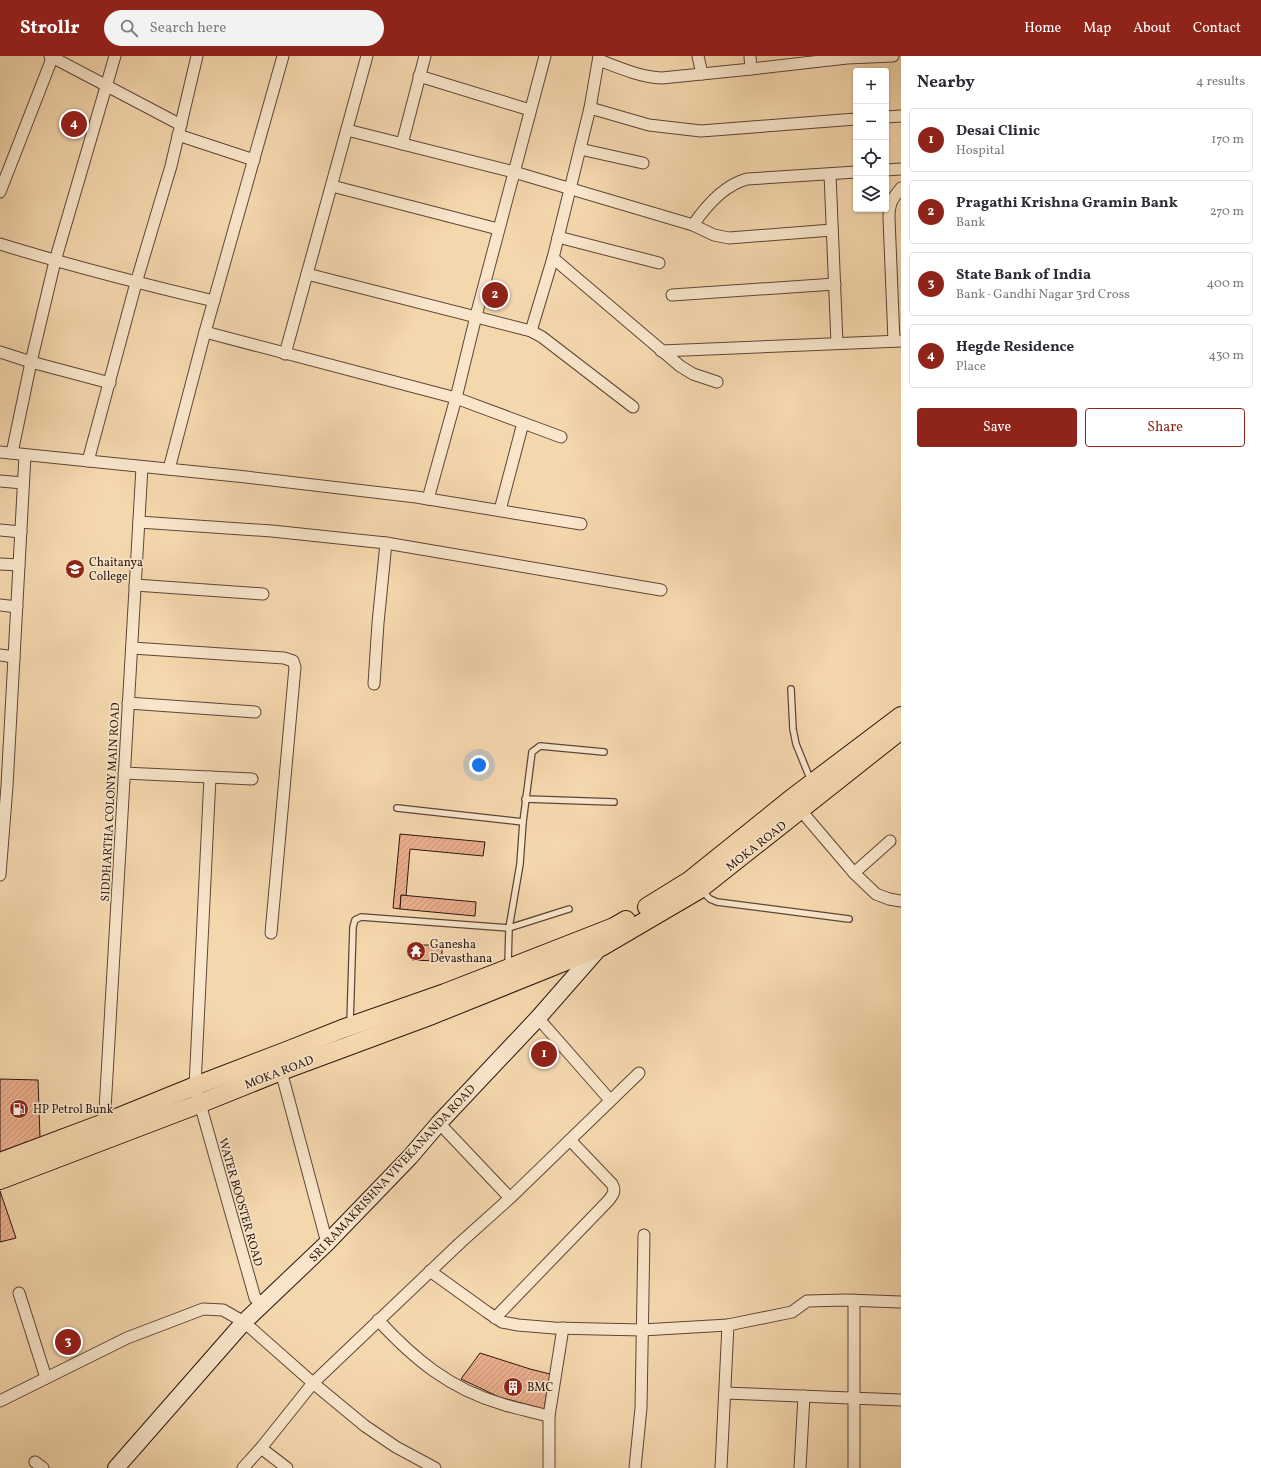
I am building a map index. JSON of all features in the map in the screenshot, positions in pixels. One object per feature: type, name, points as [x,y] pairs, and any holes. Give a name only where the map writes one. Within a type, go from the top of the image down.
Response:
[{"type":"main road","name":"MOKA ROAD","points":[[0,1180],[195,1086],[350,1026],[445,992],[508,967],[601,948],[700,890],[796,805],[812,784],[901,728]]},
{"type":"main road","name":"MOKA ROAD","points":[[0,1162],[199,1104],[281,1071],[432,1015],[555,958],[614,927],[689,881],[901,728]]},
{"type":"main road","name":"SRI RAMAKRISHNA VIVEKANANDA ROAD","points":[[116,1468],[244,1322],[327,1244],[410,1157],[439,1123],[538,1018],[601,948],[614,927]]},
{"type":"street","points":[[0,192],[52,56],[107,86],[179,130],[254,160]]},
{"type":"street","points":[[12,453],[31,362],[55,261],[115,56]]},
{"type":"street","points":[[88,461],[136,283],[171,166],[197,56]]},
{"type":"street","points":[[169,469],[205,332],[283,56]]},
{"type":"street","points":[[285,354],[367,56]]},
{"type":"street","points":[[402,144],[425,56]]},
{"type":"street","points":[[428,499],[456,398],[498,229],[545,56]]},
{"type":"street","points":[[698,56],[702,74]]},
{"type":"street","points":[[750,56],[751,69]]},
{"type":"street","points":[[531,331],[553,258],[580,150],[590,108],[599,58],[637,74],[650,77],[702,74],[847,58],[893,56]]},
{"type":"street","points":[[419,76],[530,110]]},
{"type":"street","points":[[590,108],[649,125],[701,131],[853,119]]},
{"type":"street","points":[[889,117],[901,116]]},
{"type":"street","points":[[347,130],[514,172],[693,225],[714,235],[728,238],[832,230]]},
{"type":"street","points":[[580,150],[643,163]]},
{"type":"street","points":[[889,170],[901,169]]},
{"type":"street","points":[[693,225],[709,204],[737,181],[747,179],[853,172]]},
{"type":"street","points":[[830,174],[837,343]]},
{"type":"street","points":[[332,186],[498,229]]},
{"type":"street","points":[[661,351],[897,341],[889,208],[892,199],[901,188]]},
{"type":"street","points":[[558,237],[659,263]]},
{"type":"street","points":[[0,244],[136,283],[214,300]]},
{"type":"street","points":[[553,258],[680,366],[693,374],[717,382]]},
{"type":"street","points":[[307,274],[531,331],[542,337],[633,407]]},
{"type":"street","points":[[672,295],[834,284]]},
{"type":"street","points":[[205,332],[456,398],[561,438]]},
{"type":"street","points":[[0,352],[31,362],[110,383]]},
{"type":"street","points":[[500,510],[523,423]]},
{"type":"street","points":[[0,452],[246,477],[428,499],[581,524]]},
{"type":"street","points":[[0,875],[7,786],[25,454]]},
{"type":"street","name":"SIDDHARTHA COLONY MAIN ROAD","points":[[104,1131],[142,467]]},
{"type":"street","points":[[0,481],[23,483]]},
{"type":"street","points":[[139,522],[272,531],[386,543],[661,590]]},
{"type":"street","points":[[0,530],[21,532]]},
{"type":"street","points":[[374,684],[386,543]]},
{"type":"street","points":[[0,564],[19,565]]},
{"type":"street","points":[[135,585],[263,594]]},
{"type":"street","points":[[0,605],[17,607]]},
{"type":"street","points":[[132,648],[284,658],[293,661],[295,667],[271,933]]},
{"type":"street","points":[[0,655],[14,657]]},
{"type":"street","points":[[128,703],[255,712]]},
{"type":"street","points":[[124,773],[252,779]]},
{"type":"street","name":"WATER BOOSTER ROAD","points":[[210,777],[195,1086],[256,1298],[263,1304]]},
{"type":"street","points":[[796,805],[854,873],[876,894],[889,899],[901,901]]},
{"type":"street","points":[[854,873],[890,842]]},
{"type":"street","points":[[538,1018],[610,1100]]},
{"type":"street","points":[[281,1071],[327,1244]]},
{"type":"street","points":[[243,1468],[313,1383],[430,1271],[510,1198],[639,1073]]},
{"type":"street","points":[[439,1123],[510,1198]]},
{"type":"street","points":[[495,1318],[614,1193],[612,1184],[570,1140]]},
{"type":"street","points":[[635,1468],[641,1408],[644,1235]]},
{"type":"street","points":[[430,1271],[502,1322],[518,1325],[563,1328],[642,1330],[728,1325],[792,1312],[807,1302],[854,1300],[901,1302]]},
{"type":"street","points":[[19,1293],[46,1378]]},
{"type":"street","points":[[854,1300],[854,1468]]},
{"type":"street","points":[[0,1401],[127,1338],[203,1309],[223,1310],[244,1322],[313,1383],[365,1426],[396,1447],[435,1468]]},
{"type":"street","points":[[378,1320],[397,1341],[418,1360],[447,1381],[501,1404],[550,1416]]},
{"type":"street","points":[[721,1468],[728,1325]]},
{"type":"street","points":[[549,1468],[550,1416],[563,1328]]},
{"type":"street","points":[[725,1393],[901,1400]]},
{"type":"street","points":[[800,1468],[804,1396]]},
{"type":"street","points":[[261,1448],[287,1468]]},
{"type":"lane","points":[[791,689],[793,729],[796,744],[812,784]]},
{"type":"lane","points":[[508,967],[509,928],[520,864],[525,799],[532,752],[540,746],[604,752]]},
{"type":"lane","points":[[525,799],[614,802]]},
{"type":"lane","points":[[397,808],[523,822]]},
{"type":"lane","points":[[700,890],[710,899],[717,902],[849,919]]},
{"type":"lane","points":[[350,1026],[353,927],[355,920],[361,917],[509,928],[568,909]]},
{"type":"building","points":[[68,111],[87,118],[80,136],[61,130]]},
{"type":"building","points":[[400,834],[485,842],[483,856],[410,849],[406,896],[401,895],[400,909],[393,908]]},
{"type":"building","points":[[401,895],[476,902],[475,916],[400,909]]},
{"type":"building","points":[[412,945],[437,945],[437,948],[442,948],[442,957],[437,957],[437,961],[412,960]]},
{"type":"building","name":"HP Petrol Bunk","points":[[0,1079],[38,1080],[40,1138],[0,1155]]},
{"type":"building","points":[[0,1191],[16,1238],[0,1242]]},
{"type":"building","name":"BMC","points":[[480,1353],[550,1374],[544,1409],[499,1397],[461,1379]]},
{"type":"place","name":"Hegde Residence","points":[[74,124]]},
{"type":"place","name":"Pragathi Krishna Gramin Bank","points":[[495,295]]},
{"type":"place","name":"Chaitanya College","points":[[75,569]]},
{"type":"place","name":"Ganesha Devasthana","points":[[416,951]]},
{"type":"place","name":"Desai Clinic","points":[[544,1054]]},
{"type":"place","name":"HP Petrol Bunk","points":[[19,1109]]},
{"type":"place","name":"State Bank of India","points":[[68,1342]]},
{"type":"place","name":"BMC","points":[[513,1387]]}]
